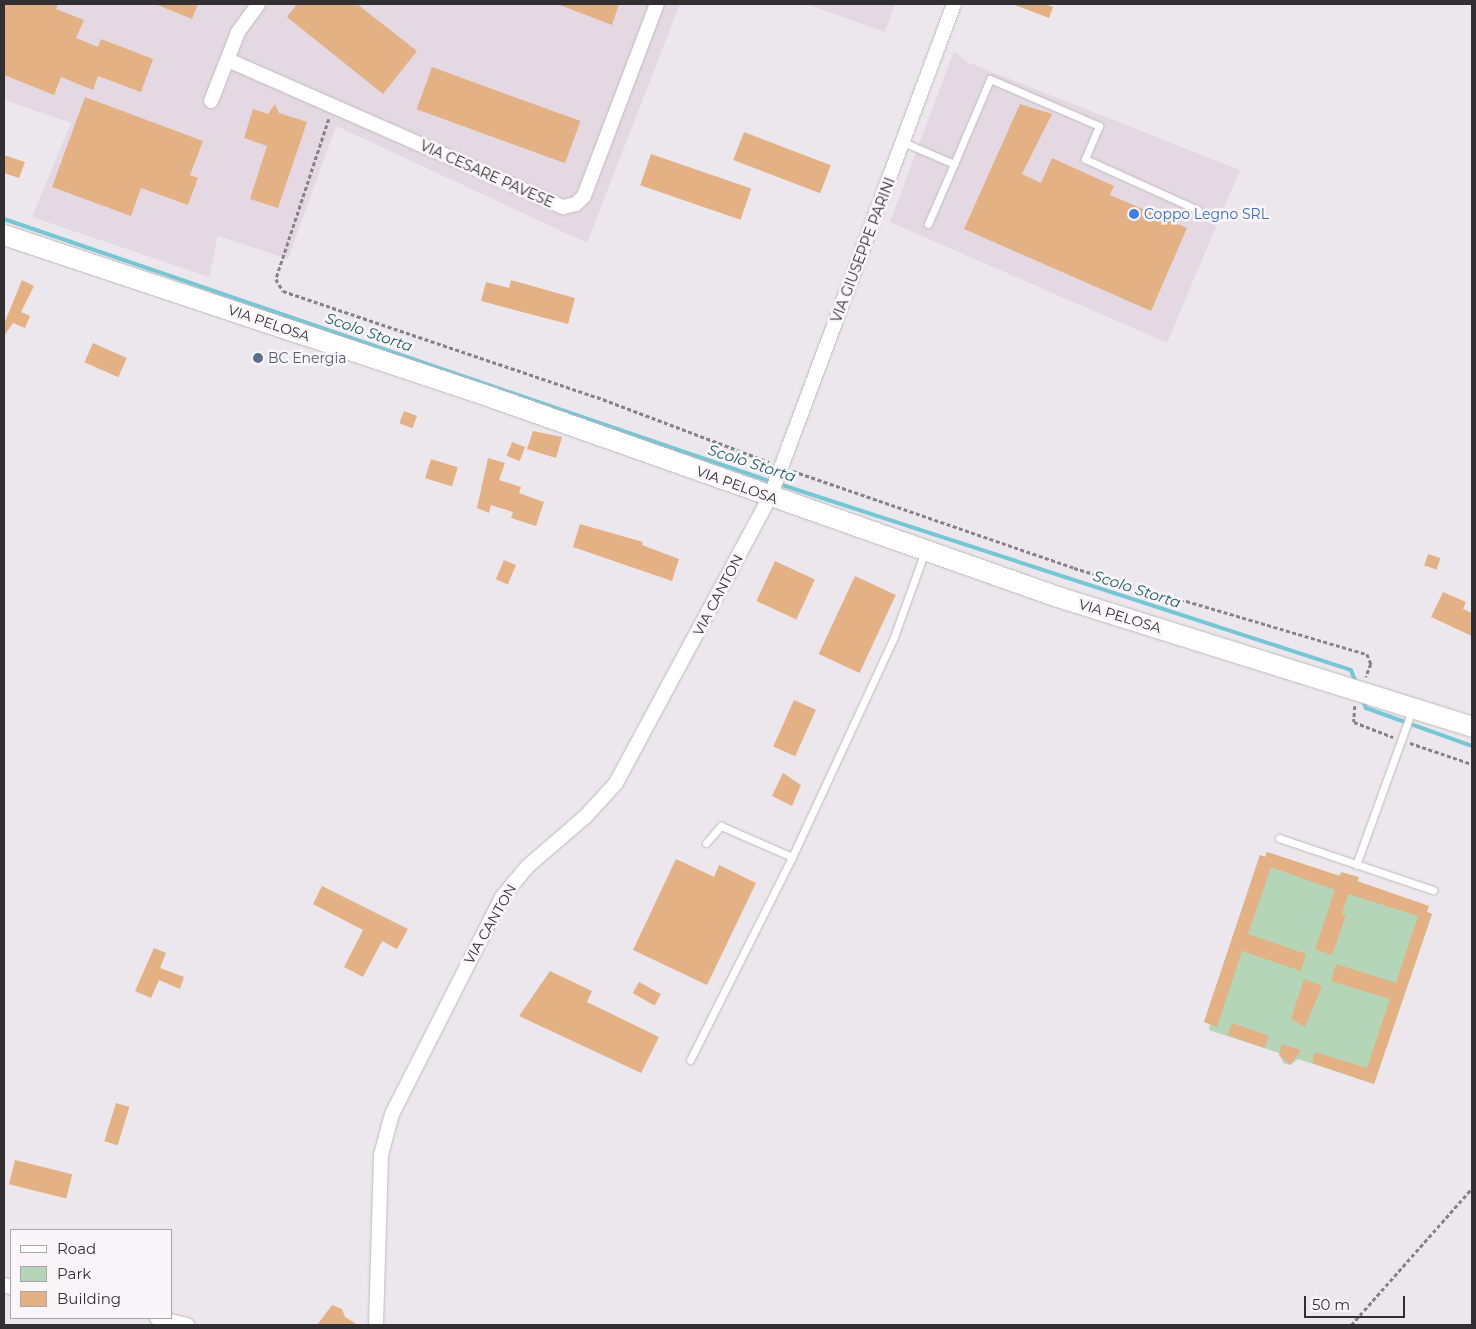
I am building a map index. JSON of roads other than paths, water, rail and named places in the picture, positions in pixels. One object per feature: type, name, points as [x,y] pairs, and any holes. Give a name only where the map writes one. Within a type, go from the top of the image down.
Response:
[{"type":"main road","name":"VIA PELOSA","points":[[4,235],[485,395],[771,494],[1058,597],[1361,689],[1412,712],[1472,727]]},
{"type":"street","points":[[212,102],[238,32],[258,4]]},
{"type":"street","name":"VIA CESARE PAVESE","points":[[228,60],[563,207],[576,204],[584,196],[657,4]]},
{"type":"street","name":"VIA GIUSEPPE PARINI","points":[[771,494],[954,4]]},
{"type":"street","name":"VIA CANTON","points":[[376,1325],[381,1155],[385,1134],[406,1083],[502,897],[528,866],[586,816],[616,783],[771,494]]},
{"type":"street","points":[[161,1319],[187,1325]]},
{"type":"lane","points":[[928,224],[990,79],[1099,126],[1085,159],[1198,210]]},
{"type":"lane","points":[[903,142],[954,164]]},
{"type":"lane","points":[[690,1060],[792,857],[894,637],[925,550]]},
{"type":"lane","points":[[1356,865],[1412,712]]},
{"type":"lane","points":[[706,843],[721,826],[792,857]]},
{"type":"lane","points":[[1279,838],[1433,890]]},
{"type":"waterway","name":"Scolo Storta","points":[[4,219],[772,482]]},
{"type":"waterway","name":"Scolo Storta","points":[[779,484],[1351,670],[1356,683]]},
{"type":"waterway","name":"Scolo Storta","points":[[1362,699],[1366,708],[1472,746]]},
{"type":"place","name":"Coppo Legno SRL","points":[[1134,214]]},
{"type":"place","name":"BC Energia","points":[[258,358]]}]
